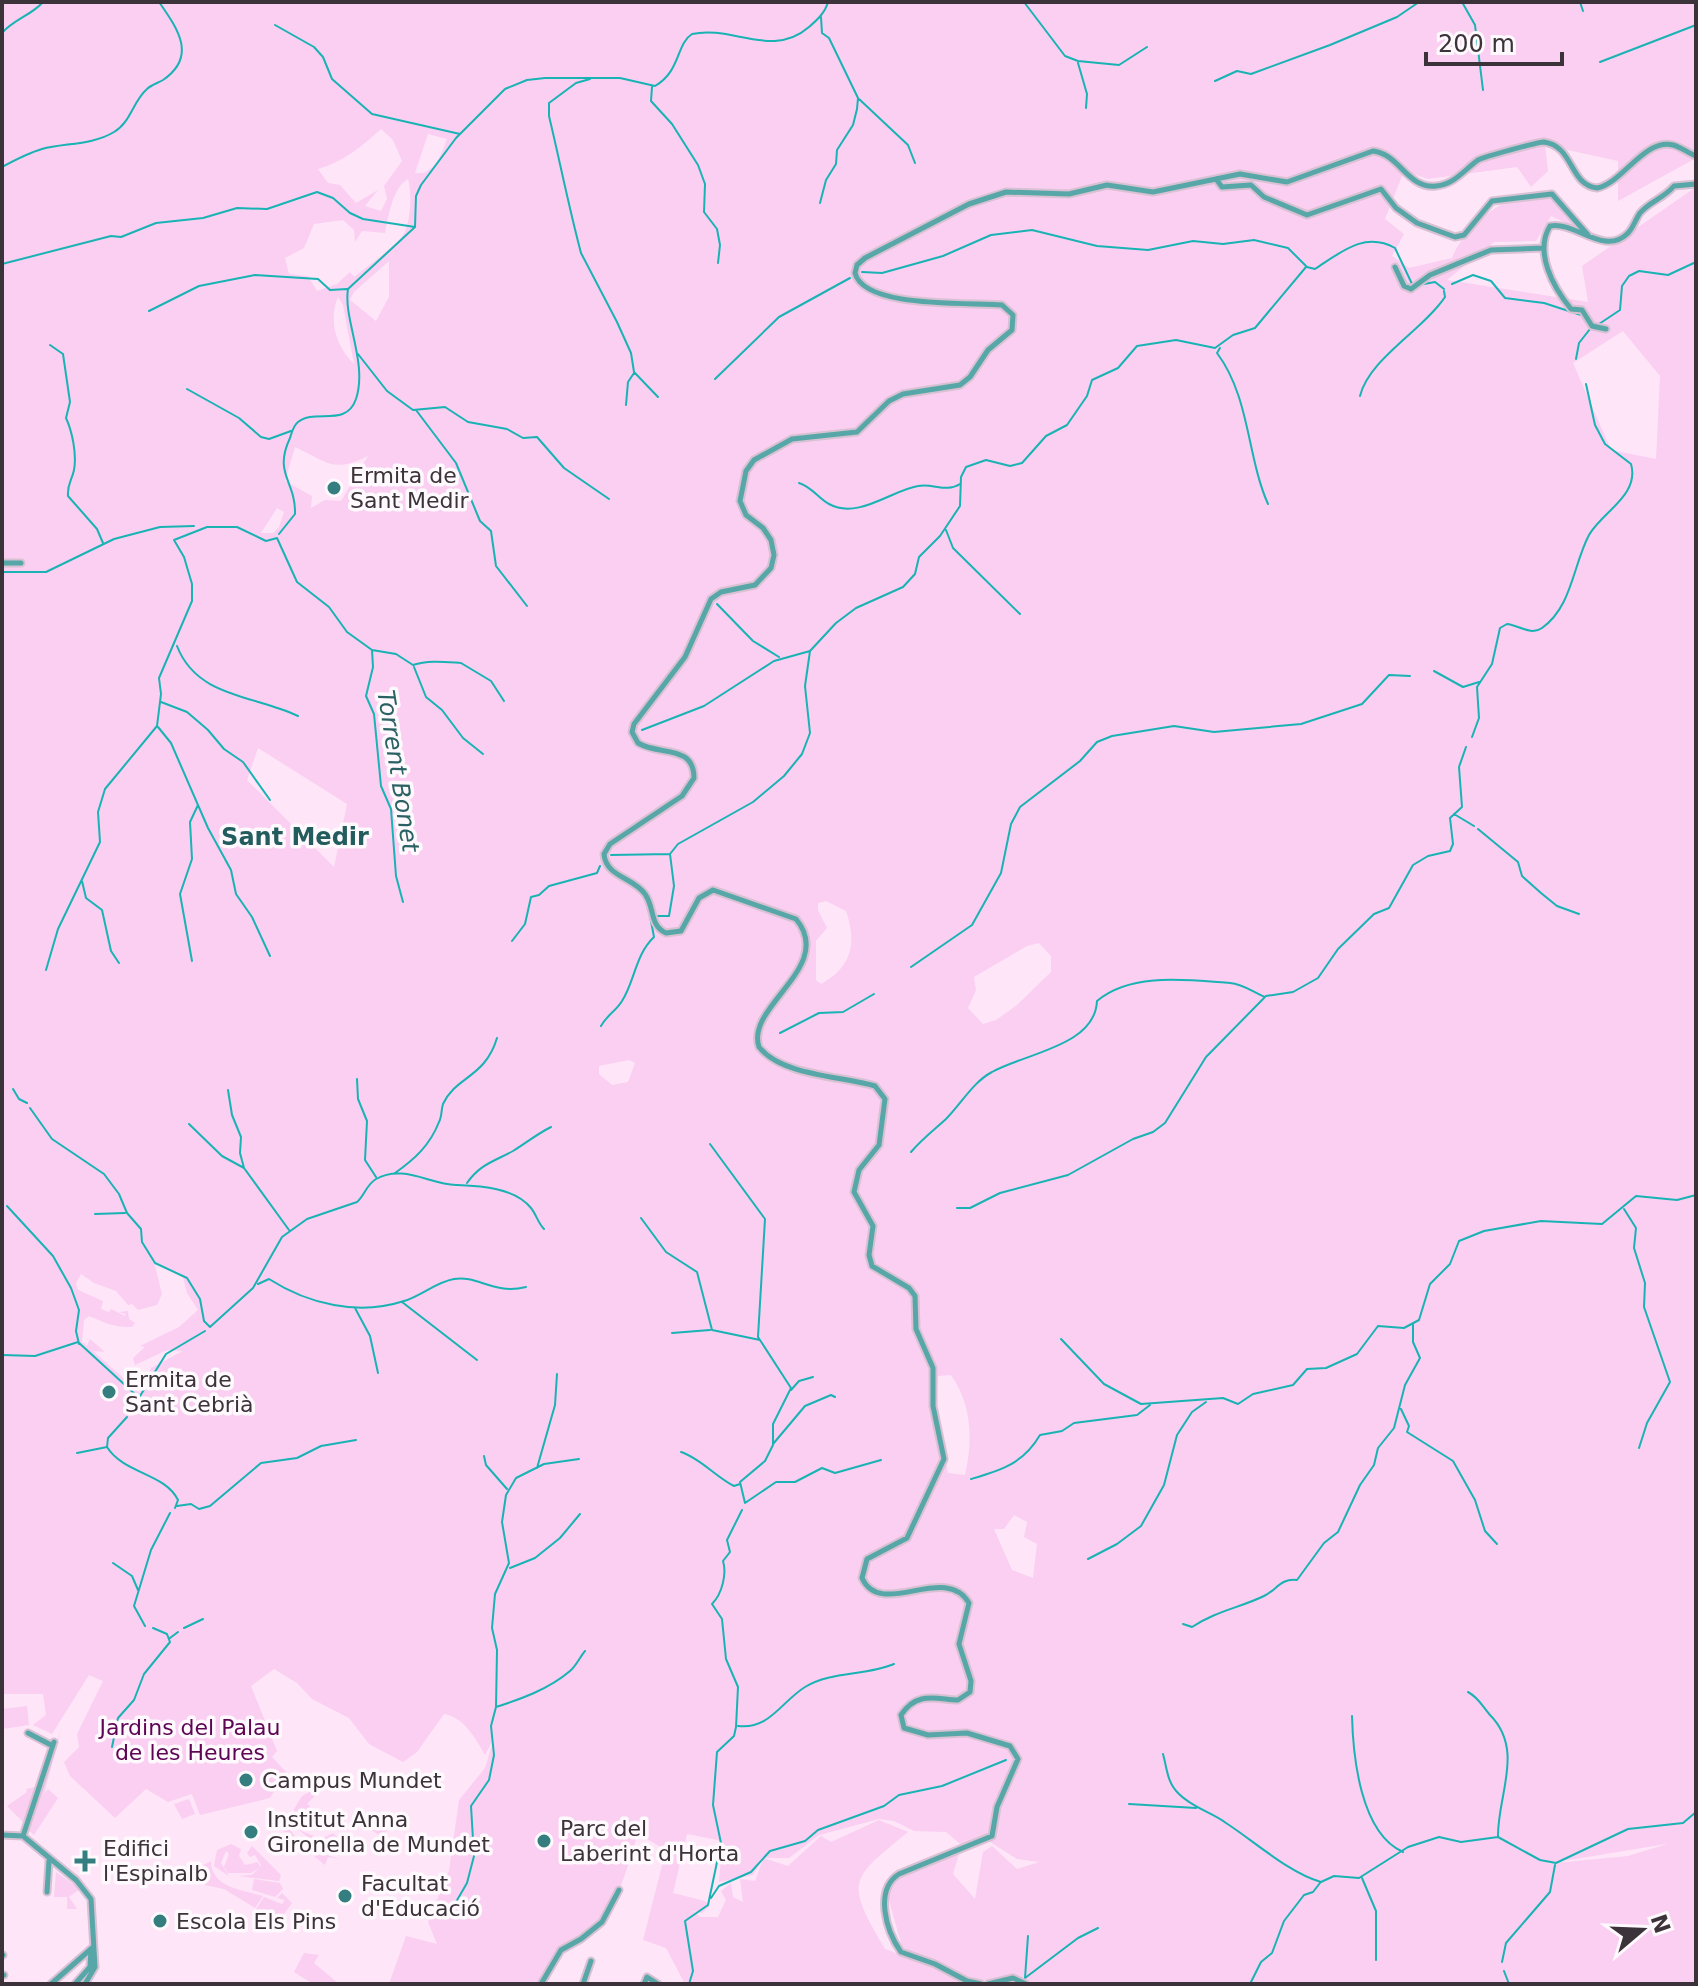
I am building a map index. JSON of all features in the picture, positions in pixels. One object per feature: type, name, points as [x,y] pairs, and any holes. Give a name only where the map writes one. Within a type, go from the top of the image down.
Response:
[{"type":"street","points":[[981,1984],[967,1981],[935,1964],[901,1952],[883,1899],[887,1884],[896,1876],[985,1841],[996,1829],[997,1807],[1017,1764],[1013,1748],[967,1733],[910,1732],[901,1722],[905,1710],[918,1699],[933,1696],[960,1700],[969,1694],[972,1685],[959,1647],[969,1610],[965,1596],[935,1586],[901,1593],[880,1593],[867,1587],[861,1575],[869,1557],[897,1546],[909,1535],[921,1501],[942,1469],[944,1455],[933,1406],[932,1363],[916,1325],[915,1296],[909,1288],[872,1266],[869,1255],[873,1226],[855,1196],[859,1170],[879,1145],[884,1096],[872,1085],[798,1069],[764,1053],[759,1047],[759,1026],[803,959],[805,935],[796,919],[713,890],[699,898],[681,931],[666,933],[655,925],[643,892],[610,869],[604,854],[612,842],[682,796],[693,781],[693,766],[687,757],[643,746],[634,738],[633,727],[685,657],[711,599],[721,592],[755,585],[771,568],[774,555],[771,540],[763,528],[746,515],[740,501],[750,465],[759,454],[792,439],[857,432],[889,401],[903,394],[960,385],[970,377],[988,350],[1013,327],[1013,315],[1002,305],[908,301],[865,288],[855,276],[859,262],[969,204],[1006,192],[1069,194],[1107,185],[1153,192],[1245,174],[1287,182],[1373,151],[1389,157],[1417,183],[1437,186],[1454,180],[1482,158],[1541,142],[1560,148],[1582,182],[1597,188],[1609,184],[1660,145],[1673,145],[1696,156]]},
{"type":"street","points":[[1216,179],[1222,187],[1251,185],[1264,197],[1307,215],[1381,189],[1396,208],[1417,223],[1455,237],[1464,235],[1492,201],[1547,193],[1559,199],[1588,235]]},
{"type":"street","points":[[1606,329],[1592,326],[1582,310],[1571,309],[1554,287],[1543,248],[1550,226],[1560,224],[1608,242],[1621,238],[1642,210],[1664,198],[1674,186],[1696,184]]},
{"type":"street","points":[[1395,267],[1404,286],[1411,289],[1430,275],[1491,250],[1543,248]]},
{"type":"street","points":[[2,563],[21,563]]},
{"type":"street","points":[[23,1836],[53,1744],[28,1733]]},
{"type":"street","points":[[2,1835],[23,1836],[49,1861],[76,1880],[90,1896],[95,1967],[88,1982]]},
{"type":"street","points":[[47,1892],[49,1861]]},
{"type":"street","points":[[541,1984],[561,1950],[602,1922],[619,1890]]},
{"type":"street","points":[[51,1984],[92,1948]]},
{"type":"street","points":[[75,1984],[88,1970],[92,1948]]},
{"type":"street","points":[[583,1984],[591,1961]]},
{"type":"street","points":[[988,1984],[1013,1978],[1026,1984]]},
{"type":"street","points":[[645,1981],[658,1984]]},
{"type":"green space","name":"Jardins del Palau de les Heures","points":[[2,2],[1696,2],[1696,158],[1618,201],[1618,161],[1545,145],[1548,171],[1531,187],[1517,167],[1428,179],[1404,171],[1385,219],[1404,234],[1392,256],[1409,268],[1452,258],[1472,228],[1502,204],[1524,196],[1556,198],[1582,230],[1551,216],[1536,241],[1494,242],[1447,280],[1588,302],[1582,266],[1696,187],[1696,1984],[1029,1984],[1015,1975],[995,1980],[975,1980],[903,1950],[887,1894],[902,1875],[959,1854],[953,1874],[975,1899],[983,1852],[992,1846],[1017,1869],[1039,1862],[1017,1859],[984,1838],[960,1844],[946,1832],[914,1831],[894,1821],[879,1819],[819,1835],[789,1858],[764,1858],[788,1866],[821,1836],[831,1842],[879,1820],[908,1832],[864,1872],[859,1883],[863,1909],[885,1949],[936,1967],[968,1984],[685,1984],[666,1948],[643,1940],[666,1850],[638,1834],[621,1887],[611,1906],[595,1924],[561,1952],[539,1984],[389,1984],[406,1936],[437,1944],[428,1922],[449,1871],[459,1800],[485,1768],[494,1738],[485,1755],[458,1719],[444,1714],[417,1752],[403,1762],[369,1744],[349,1718],[312,1699],[297,1683],[274,1669],[251,1686],[277,1751],[272,1757],[286,1772],[270,1798],[200,1815],[192,1794],[168,1802],[146,1789],[115,1818],[70,1776],[64,1762],[79,1747],[77,1734],[103,1681],[89,1675],[52,1734],[33,1725],[46,1715],[43,1694],[2,1694]],"holes":[[[381,129],[393,140],[402,161],[384,186],[387,199],[381,211],[365,206],[378,190],[356,203],[340,185],[328,183],[318,169],[335,163]],[[428,134],[447,139],[436,163],[427,171],[415,173]],[[408,179],[410,207],[406,230],[393,246],[354,277],[350,272],[337,284],[317,291],[308,276],[289,274],[285,258],[304,248],[314,224],[343,220],[354,230],[355,242],[362,231],[385,233],[395,195]],[[389,261],[389,297],[376,321],[350,300],[354,292]],[[338,297],[343,305],[354,364],[342,350],[334,324]],[[1623,331],[1660,376],[1656,459],[1611,450],[1573,363]],[[295,447],[338,465],[368,456],[341,501],[325,500],[311,508],[312,496],[285,481]],[[277,508],[284,512],[279,527],[273,533],[261,533]],[[258,748],[347,804],[334,867],[247,780]],[[826,901],[846,911],[851,944],[840,970],[821,984],[816,980],[816,941],[827,928],[818,910],[818,903]],[[1039,943],[1051,956],[1051,972],[1017,1005],[996,1020],[983,1024],[968,1008],[976,990],[974,977],[1027,946]],[[629,1060],[635,1063],[628,1082],[612,1085],[599,1074],[599,1066]],[[154,1262],[183,1277],[187,1293],[198,1310],[179,1327],[140,1346],[145,1347],[133,1358],[135,1365],[167,1350],[183,1351],[151,1368],[140,1393],[93,1351],[105,1352],[90,1339],[87,1346],[82,1342],[84,1320],[89,1316],[120,1327],[132,1327],[135,1323],[129,1319],[128,1311],[119,1312],[125,1316],[111,1309],[109,1312],[101,1309],[103,1301],[78,1290],[76,1283],[81,1274],[94,1283],[116,1291],[128,1305],[132,1304],[138,1310],[157,1305],[162,1294]],[[951,1375],[963,1398],[970,1436],[965,1475],[948,1473],[936,1405],[938,1376]],[[1014,1515],[1027,1522],[1024,1537],[1037,1544],[1033,1578],[1012,1570],[994,1529],[1004,1529]],[[687,1834],[718,1840],[722,1845],[719,1882],[753,1875],[763,1859],[755,1881],[740,1879],[743,1902],[733,1897],[731,1883],[721,1891],[726,1900],[718,1917],[700,1917],[693,1911],[702,1913],[710,1906],[705,1901],[673,1893]],[[1666,1844],[1628,1856],[1545,1864]]]},
{"type":"green space","points":[[27,1706],[29,1725],[2,1729],[2,1709]]},
{"type":"green space","points":[[62,1727],[44,1794],[48,1789],[58,1798],[34,1835],[28,1830]]},
{"type":"green space","points":[[35,1787],[23,1822],[7,1806],[27,1792],[26,1789]]},
{"type":"green space","points":[[313,1790],[317,1793],[307,1804],[313,1809],[296,1826],[294,1809],[302,1796]]},
{"type":"green space","points":[[189,1799],[195,1814],[182,1819],[174,1804]]},
{"type":"green space","points":[[276,1812],[286,1814],[292,1833],[305,1845],[339,1859],[328,1857],[325,1865],[266,1817]]},
{"type":"green space","points":[[367,1813],[388,1829],[382,1837],[361,1823]]},
{"type":"green space","points":[[299,1830],[321,1839],[333,1833],[351,1851],[348,1854],[316,1844]]},
{"type":"green space","points":[[231,1844],[241,1849],[239,1856],[245,1865],[258,1862],[260,1867],[261,1865],[255,1855],[250,1857],[247,1853],[252,1846],[281,1875],[279,1881],[238,1876],[252,1875],[259,1868],[251,1873],[228,1873],[224,1867],[229,1854],[226,1851],[221,1863],[229,1876],[214,1866],[217,1850]]},
{"type":"green space","points":[[211,1861],[212,1870],[222,1882],[263,1896],[255,1908],[224,1889],[205,1885],[206,1875],[193,1871]]},
{"type":"green space","points":[[56,1872],[80,1889],[69,1897],[77,1909],[67,1909],[67,1897],[54,1897]]},
{"type":"green space","points":[[254,1879],[280,1883],[283,1889],[275,1897],[252,1890]]},
{"type":"green space","points":[[282,1893],[292,1903],[281,1918],[273,1919],[256,1909],[264,1897],[282,1904],[285,1900],[277,1898]]},
{"type":"green space","points":[[304,1953],[319,1955],[314,1963],[339,1984],[313,1984],[294,1972]]},
{"type":"waterway","points":[[2,33],[43,2]]},
{"type":"waterway","points":[[2,167],[37,151],[97,139],[120,128],[142,94],[174,71],[180,61],[181,42],[159,2]]},
{"type":"waterway","points":[[279,534],[295,514],[284,469],[285,450],[294,427],[305,418],[345,413],[356,399],[359,371],[347,301],[348,289],[415,227],[416,196],[421,185],[456,138],[505,89],[527,80],[545,78],[620,78],[655,86],[670,73],[683,44],[692,34],[707,32],[766,41],[781,40],[809,27],[823,13],[828,2]]},
{"type":"waterway","points":[[1024,2],[1065,56],[1078,61],[1119,65],[1147,47]]},
{"type":"waterway","points":[[1215,81],[1237,71],[1251,74],[1330,45],[1397,17],[1419,2]]},
{"type":"waterway","points":[[1462,2],[1475,25],[1483,90]]},
{"type":"waterway","points":[[1580,2],[1583,11]]},
{"type":"waterway","points":[[820,203],[826,180],[836,164],[837,150],[853,125],[858,98],[829,38],[822,33],[821,17]]},
{"type":"waterway","points":[[275,25],[314,47],[323,57],[332,79],[372,114],[460,134]]},
{"type":"waterway","points":[[1600,62],[1696,25]]},
{"type":"waterway","points":[[1078,63],[1087,94],[1086,108]]},
{"type":"waterway","points":[[590,79],[576,83],[549,103],[549,116],[581,253],[631,353],[634,372],[658,397]]},
{"type":"waterway","points":[[652,87],[651,101],[672,124],[698,165],[705,184],[704,212],[717,229],[720,245],[718,263]]},
{"type":"waterway","points":[[859,99],[908,145],[915,163]]},
{"type":"waterway","points":[[2,264],[111,236],[121,237],[156,223],[203,218],[237,208],[267,209],[317,192],[333,198],[350,213],[363,219],[415,227]]},
{"type":"waterway","points":[[862,272],[882,273],[943,256],[991,235],[1032,230],[1097,246],[1148,250],[1193,241],[1223,244],[1254,240],[1288,248],[1306,266]]},
{"type":"waterway","points":[[1307,267],[1315,269],[1344,250],[1363,243],[1384,243],[1395,248],[1413,286],[1435,282],[1444,289]]},
{"type":"waterway","points":[[1599,324],[1620,310],[1622,286],[1629,276],[1639,271],[1668,275],[1696,262]]},
{"type":"waterway","points":[[642,730],[704,706],[774,661],[810,651],[836,623],[856,608],[903,587],[915,574],[919,557],[940,536],[960,506],[961,477],[966,467],[986,460],[1010,466],[1022,463],[1046,436],[1067,425],[1087,396],[1092,380],[1118,368],[1137,346],[1176,340],[1215,348],[1233,335],[1255,328],[1306,267]]},
{"type":"waterway","points":[[149,311],[199,286],[255,275],[318,279],[330,290],[347,289]]},
{"type":"waterway","points":[[1452,284],[1473,275],[1491,281],[1505,298],[1544,303],[1584,316]]},
{"type":"waterway","points":[[715,379],[779,317],[850,278]]},
{"type":"waterway","points":[[1360,396],[1374,370],[1435,309],[1445,297],[1444,291]]},
{"type":"waterway","points":[[1576,359],[1579,343],[1590,329]]},
{"type":"waterway","points":[[50,345],[63,354],[70,402],[66,418],[75,464],[68,496],[97,529],[103,543]]},
{"type":"waterway","points":[[1220,348],[1217,353],[1236,389],[1268,504]]},
{"type":"waterway","points":[[358,354],[387,391],[413,410],[445,407],[468,422],[507,429],[523,438],[537,437],[564,468],[609,499]]},
{"type":"waterway","points":[[626,405],[628,382],[634,373]]},
{"type":"waterway","points":[[1472,737],[1479,718],[1477,687],[1492,664],[1500,628],[1507,624],[1529,631],[1538,630],[1552,619],[1566,597],[1589,535],[1630,485],[1631,464],[1605,444],[1595,425],[1586,384]]},
{"type":"waterway","points":[[187,389],[239,418],[261,437],[269,439],[291,431]]},
{"type":"waterway","points":[[416,410],[456,463],[480,521],[491,531],[496,566],[527,606]]},
{"type":"waterway","points":[[799,483],[840,508],[863,506],[918,486],[950,488],[960,484]]},
{"type":"waterway","points":[[2,572],[46,572],[114,539],[160,527],[194,526]]},
{"type":"waterway","name":"Torrent Bonet","points":[[46,970],[58,929],[100,842],[98,812],[105,789],[157,726],[161,694],[159,678],[192,601],[192,584],[184,557],[174,540],[207,527],[237,527],[266,541],[277,538],[297,582],[329,607],[347,632],[372,650],[373,667],[366,696],[374,714],[381,786],[391,809],[396,876],[403,902]]},
{"type":"waterway","points":[[946,530],[953,548],[1020,614]]},
{"type":"waterway","points":[[717,604],[753,641],[779,657]]},
{"type":"waterway","points":[[177,646],[186,663],[198,676],[213,685],[298,716]]},
{"type":"waterway","points":[[372,650],[396,654],[413,665],[461,663],[491,681],[504,701]]},
{"type":"waterway","points":[[611,855],[670,854],[678,844],[753,802],[784,776],[802,754],[810,733],[805,686],[810,651]]},
{"type":"waterway","points":[[414,667],[426,697],[442,710],[463,738],[483,754]]},
{"type":"waterway","points":[[1434,671],[1463,687],[1479,682]]},
{"type":"waterway","points":[[911,967],[972,925],[1001,873],[1011,824],[1020,807],[1080,761],[1097,742],[1112,736],[1174,726],[1214,732],[1301,724],[1362,704],[1389,675],[1410,676]]},
{"type":"waterway","points":[[161,702],[187,712],[208,730],[224,749],[243,762],[270,800]]},
{"type":"waterway","points":[[158,727],[171,743],[208,828],[231,870],[236,894],[252,917],[270,956]]},
{"type":"waterway","points":[[1266,996],[1293,992],[1318,978],[1338,949],[1374,914],[1389,908],[1413,865],[1428,856],[1450,851],[1453,844],[1450,818],[1462,807],[1459,767],[1466,747]]},
{"type":"waterway","points":[[192,961],[180,894],[192,859],[190,822],[198,805]]},
{"type":"waterway","points":[[1454,814],[1474,826]]},
{"type":"waterway","points":[[1478,829],[1518,862],[1522,876],[1541,893],[1557,906],[1579,914]]},
{"type":"waterway","points":[[656,916],[669,916],[674,886],[670,854]]},
{"type":"waterway","points":[[512,941],[525,924],[531,897],[539,895],[549,886],[597,873],[600,866]]},
{"type":"waterway","points":[[82,881],[86,898],[102,910],[111,951],[119,963]]},
{"type":"waterway","points":[[601,1026],[622,1001],[639,960],[654,937],[650,916]]},
{"type":"waterway","points":[[911,1152],[985,1076],[1072,1038],[1085,1028],[1093,1016],[1097,1001],[1111,992],[1143,982],[1178,980],[1235,984],[1265,997]]},
{"type":"waterway","points":[[780,1033],[819,1013],[843,1012],[874,994]]},
{"type":"waterway","points":[[957,1208],[970,1208],[1000,1193],[1068,1175],[1133,1139],[1153,1132],[1165,1123],[1206,1057],[1264,998]]},
{"type":"waterway","points":[[395,1173],[426,1145],[440,1120],[443,1104],[455,1088],[485,1061],[497,1038]]},
{"type":"waterway","points":[[357,1079],[358,1099],[367,1121],[365,1160],[376,1177]]},
{"type":"waterway","points":[[13,1089],[19,1099],[27,1103]]},
{"type":"waterway","points":[[228,1090],[232,1115],[241,1137],[240,1153],[244,1168],[289,1230]]},
{"type":"waterway","points":[[30,1108],[52,1139],[104,1174],[119,1194],[127,1213],[141,1229],[142,1242],[155,1263],[187,1278],[200,1299],[204,1321],[210,1327],[253,1288],[282,1237],[307,1219],[357,1202],[373,1181],[386,1175],[406,1174],[446,1184],[506,1192],[524,1201],[544,1229]]},
{"type":"waterway","points":[[189,1124],[222,1156],[244,1168]]},
{"type":"waterway","points":[[467,1183],[483,1167],[551,1127]]},
{"type":"waterway","points":[[710,1144],[765,1219],[758,1337],[791,1388],[773,1424],[773,1445],[765,1461],[740,1482],[745,1503],[776,1482],[795,1482],[822,1468],[835,1473],[881,1460]]},
{"type":"waterway","points":[[1061,1339],[1104,1384],[1141,1404],[1223,1398],[1238,1404],[1253,1394],[1293,1385],[1307,1369],[1326,1368],[1357,1354],[1378,1326],[1404,1328],[1419,1320],[1430,1284],[1450,1264],[1459,1241],[1484,1231],[1541,1221],[1602,1224],[1636,1196],[1677,1200],[1696,1195]]},
{"type":"waterway","points":[[7,1206],[53,1256],[71,1288],[79,1310],[76,1331],[79,1344]]},
{"type":"waterway","points":[[1624,1209],[1636,1228],[1634,1248],[1645,1283],[1644,1307],[1670,1382],[1647,1423],[1639,1448]]},
{"type":"waterway","points":[[95,1214],[125,1213]]},
{"type":"waterway","points":[[641,1218],[666,1252],[697,1272],[712,1330],[760,1340]]},
{"type":"waterway","points":[[258,1284],[269,1279],[317,1301],[351,1307],[404,1301],[454,1279],[504,1289],[526,1287]]},
{"type":"waterway","points":[[402,1302],[477,1360]]},
{"type":"waterway","points":[[355,1308],[370,1336],[378,1373]]},
{"type":"waterway","points":[[1183,1624],[1192,1627],[1264,1596],[1286,1581],[1297,1580],[1324,1543],[1338,1532],[1360,1485],[1374,1465],[1378,1448],[1394,1428],[1405,1385],[1420,1358],[1413,1342],[1413,1325]]},
{"type":"waterway","points":[[672,1333],[710,1330]]},
{"type":"waterway","points":[[132,1409],[166,1354],[205,1331]]},
{"type":"waterway","points":[[2,1355],[35,1356],[78,1342],[137,1396]]},
{"type":"waterway","points":[[537,1468],[555,1405],[557,1374]]},
{"type":"waterway","points":[[791,1390],[799,1381],[813,1377]]},
{"type":"waterway","points":[[773,1444],[805,1406],[831,1395],[835,1397]]},
{"type":"waterway","points":[[1088,1559],[1117,1544],[1141,1526],[1164,1485],[1177,1435],[1192,1412],[1206,1402]]},
{"type":"waterway","points":[[971,1479],[1002,1469],[1019,1459],[1040,1435],[1062,1431],[1074,1423],[1137,1415],[1150,1405]]},
{"type":"waterway","points":[[1401,1409],[1409,1426],[1407,1432],[1453,1461],[1475,1500],[1485,1531],[1497,1544]]},
{"type":"waterway","points":[[127,1417],[108,1438],[107,1447],[123,1463],[172,1491],[178,1500],[175,1508]]},
{"type":"waterway","points":[[177,1506],[191,1504],[199,1509],[210,1506],[261,1463],[297,1458],[321,1446],[356,1440]]},
{"type":"waterway","points":[[77,1453],[107,1447]]},
{"type":"waterway","points":[[681,1452],[734,1486],[740,1484]]},
{"type":"waterway","points":[[484,1456],[486,1465],[507,1489]]},
{"type":"waterway","points":[[456,1902],[467,1883],[474,1856],[471,1806],[489,1780],[494,1755],[491,1726],[496,1707],[497,1650],[492,1628],[495,1594],[509,1563],[502,1522],[506,1495],[516,1478],[544,1464],[579,1459]]},
{"type":"waterway","points":[[689,1984],[693,1971],[685,1921],[708,1905],[721,1843],[713,1805],[717,1752],[734,1736],[736,1727],[738,1687],[726,1659],[722,1619],[712,1604],[723,1584],[723,1561],[730,1552],[727,1540],[742,1510]]},
{"type":"waterway","points":[[145,1626],[134,1606],[151,1550],[170,1513]]},
{"type":"waterway","points":[[510,1568],[535,1558],[560,1538],[580,1514]]},
{"type":"waterway","points":[[113,1563],[132,1576],[138,1590]]},
{"type":"waterway","points":[[184,1628],[203,1619]]},
{"type":"waterway","points":[[112,1747],[118,1718],[134,1700],[144,1674],[170,1642],[167,1634],[153,1628]]},
{"type":"waterway","points":[[170,1638],[178,1632]]},
{"type":"waterway","points":[[496,1707],[553,1683],[572,1669],[585,1651]]},
{"type":"waterway","points":[[738,1726],[758,1724],[815,1682],[894,1664]]},
{"type":"waterway","points":[[1468,1692],[1500,1729],[1506,1743],[1507,1774],[1498,1837]]},
{"type":"waterway","points":[[1352,1716],[1357,1771],[1368,1811],[1377,1828],[1403,1852]]},
{"type":"waterway","points":[[1163,1754],[1172,1785],[1184,1799],[1220,1819],[1284,1864],[1321,1882],[1334,1876],[1359,1878],[1408,1847],[1439,1837],[1461,1842],[1498,1837],[1540,1860],[1556,1863],[1628,1829],[1683,1823],[1696,1812]]},
{"type":"waterway","points":[[711,1898],[719,1886],[751,1872],[770,1851],[805,1841],[818,1830],[884,1806],[899,1795],[942,1786],[1006,1760]]},
{"type":"waterway","points":[[1129,1804],[1196,1808]]},
{"type":"waterway","points":[[1502,1962],[1506,1943],[1550,1892],[1555,1865]]},
{"type":"waterway","points":[[1362,1878],[1376,1911],[1376,1960]]},
{"type":"waterway","points":[[1250,1984],[1261,1962],[1272,1953],[1284,1921],[1304,1895],[1313,1892],[1320,1883]]},
{"type":"waterway","points":[[445,1916],[452,1905]]},
{"type":"waterway","points":[[1028,1936],[1025,1978],[1078,1938],[1098,1928]]},
{"type":"waterway","points":[[1504,1971],[1509,1984]]},
{"type":"place","name":"Ermita de Sant Medir","points":[[334,488]]},
{"type":"place","name":"Ermita de Sant Cebrià","points":[[109,1392]]},
{"type":"place","name":"Campus Mundet","points":[[246,1780]]},
{"type":"place","name":"Institut Anna Gironella de Mundet","points":[[251,1832]]},
{"type":"place","name":"Parc del Laberint d'Horta","points":[[544,1841]]},
{"type":"place","name":"Edifici l'Espinalb","points":[[85,1861]]},
{"type":"place","name":"Facultat d'Educació","points":[[345,1896]]},
{"type":"place","name":"Escola Els Pins","points":[[160,1921]]},
{"type":"district","name":"Sant Medir","points":[[295,837]]}]
